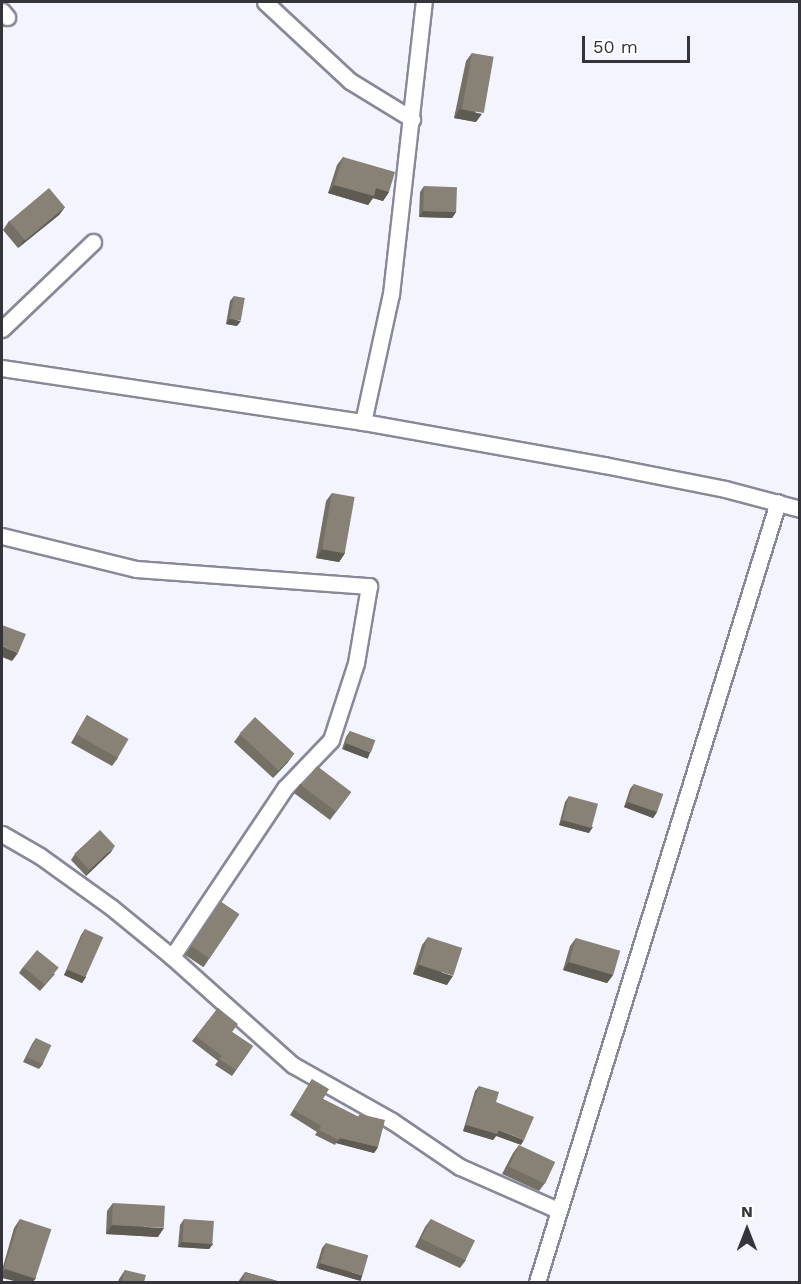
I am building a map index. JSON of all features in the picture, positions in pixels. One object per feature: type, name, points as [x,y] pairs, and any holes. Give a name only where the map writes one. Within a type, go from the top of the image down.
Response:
[{"type":"street","points":[[265,2],[350,81],[412,119]]},
{"type":"street","points":[[363,422],[391,294],[424,2]]},
{"type":"street","points":[[2,329],[93,242]]},
{"type":"street","points":[[2,368],[363,422],[604,465],[778,502],[800,509]]},
{"type":"street","points":[[537,1282],[778,502]]},
{"type":"street","points":[[2,536],[136,569],[369,586],[356,663],[331,740],[285,788],[172,957]]},
{"type":"street","points":[[2,834],[40,856],[111,907],[172,957],[293,1065],[392,1121],[460,1167],[558,1210]]},
{"type":"building","points":[[472,53],[494,57],[484,113],[462,109]]},
{"type":"building","points":[[343,157],[395,172],[389,192],[376,188],[374,196],[334,185]]},
{"type":"building","points":[[424,186],[457,187],[456,212],[423,211]]},
{"type":"building","points":[[49,188],[65,207],[25,241],[9,221]]},
{"type":"building","points":[[234,296],[245,298],[241,321],[230,319]]},
{"type":"building","points":[[332,493],[355,497],[345,553],[322,549]]},
{"type":"building","points":[[2,625],[26,634],[18,653],[2,646]]},
{"type":"building","points":[[87,715],[129,739],[118,758],[76,734]]},
{"type":"building","points":[[255,717],[294,754],[279,771],[239,734]]},
{"type":"building","points":[[350,731],[375,740],[371,752],[346,743]]},
{"type":"building","points":[[317,766],[351,792],[336,812],[302,786]]},
{"type":"building","points":[[634,784],[663,794],[657,812],[628,802]]},
{"type":"building","points":[[569,796],[598,804],[592,828],[563,820]]},
{"type":"building","points":[[100,830],[115,846],[89,870],[74,854]]},
{"type":"building","points":[[221,902],[239,914],[210,958],[191,946]]},
{"type":"building","points":[[85,929],[103,937],[85,977],[67,969]]},
{"type":"building","points":[[428,937],[462,948],[453,976],[419,965]]},
{"type":"building","points":[[576,938],[620,951],[613,975],[569,962]]},
{"type":"building","points":[[37,950],[59,968],[45,985],[23,967]]},
{"type":"building","points":[[218,1008],[238,1024],[232,1032],[253,1046],[236,1070],[219,1059],[222,1056],[196,1036]]},
{"type":"building","points":[[36,1038],[51,1045],[43,1064],[27,1057]]},
{"type":"building","points":[[312,1079],[329,1089],[323,1099],[359,1117],[360,1114],[385,1120],[378,1147],[340,1138],[339,1140],[319,1130],[321,1126],[294,1110]]},
{"type":"building","points":[[479,1086],[499,1092],[496,1102],[534,1117],[524,1140],[499,1130],[497,1134],[466,1125]]},
{"type":"building","points":[[519,1145],[555,1162],[545,1184],[509,1167]]},
{"type":"building","points":[[113,1203],[165,1206],[164,1228],[112,1225]]},
{"type":"building","points":[[20,1219],[51,1229],[35,1279],[4,1268]]},
{"type":"building","points":[[184,1219],[214,1221],[212,1244],[182,1242]]},
{"type":"building","points":[[431,1219],[475,1240],[465,1260],[421,1239]]},
{"type":"building","points":[[326,1243],[368,1255],[363,1275],[320,1263]]},
{"type":"building","points":[[125,1270],[146,1275],[144,1282],[122,1282]]},
{"type":"building","points":[[245,1272],[281,1282],[242,1282]]}]
